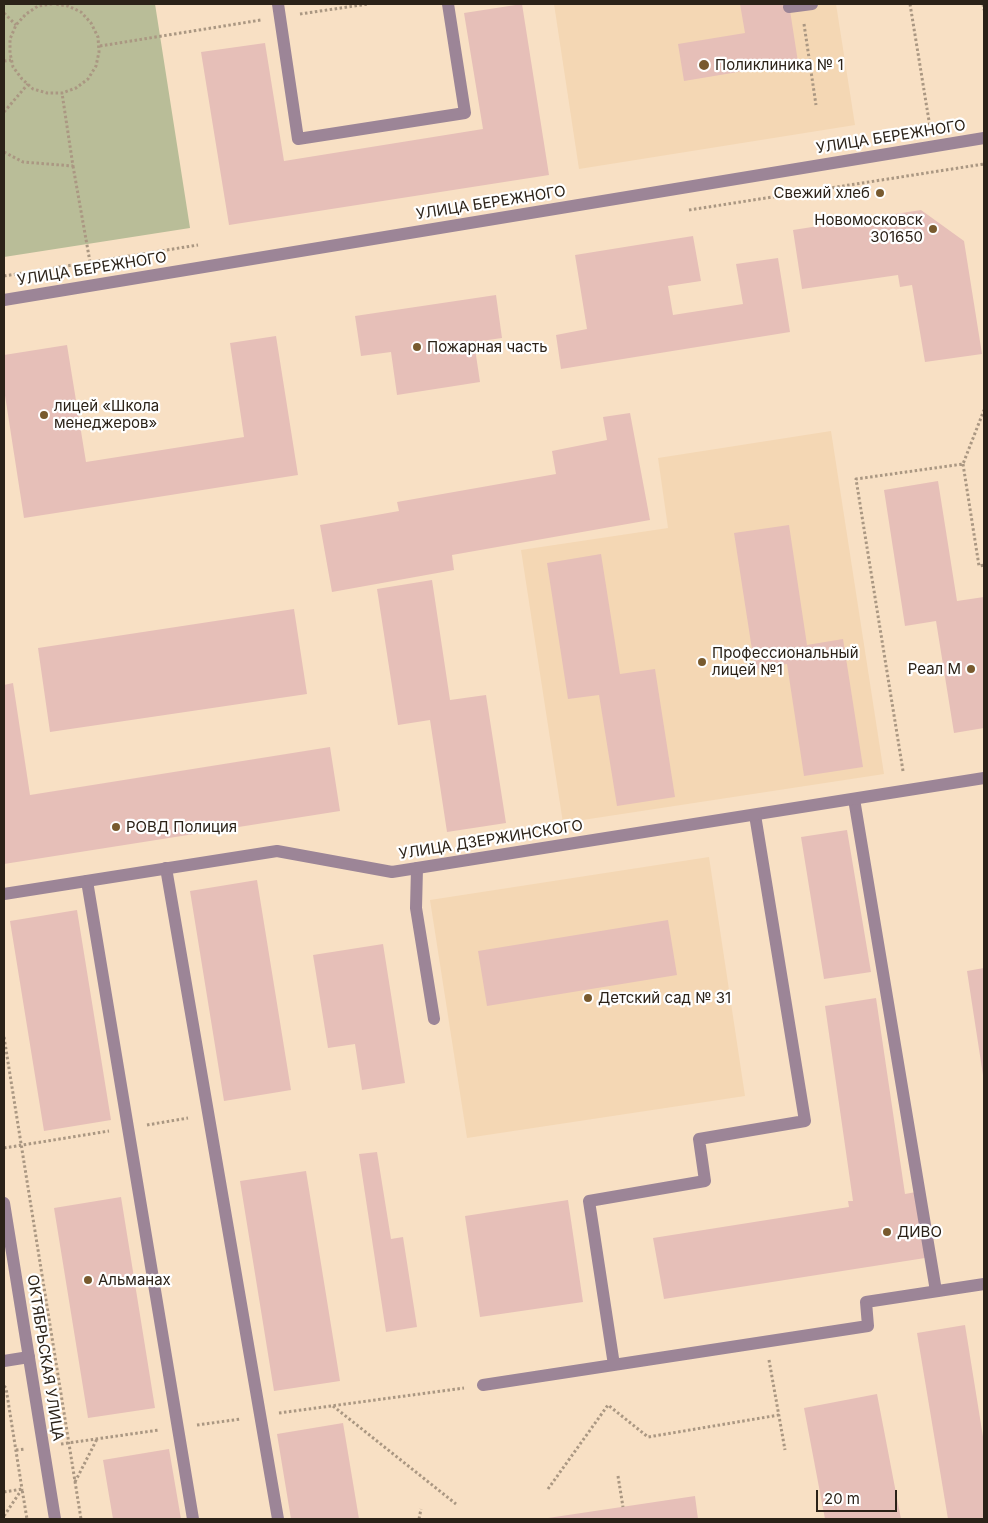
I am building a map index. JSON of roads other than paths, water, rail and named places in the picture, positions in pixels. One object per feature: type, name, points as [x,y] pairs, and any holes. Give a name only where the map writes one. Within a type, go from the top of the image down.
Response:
[{"type":"street","points":[[278,4],[298,139],[464,113],[448,4]]},
{"type":"street","name":"УЛИЦА БЕРЕЖНОГО","points":[[4,300],[984,138]]},
{"type":"street","name":"УЛИЦА ДЗЕРЖИНСКОГО","points":[[4,894],[277,851],[392,872],[984,778]]},
{"type":"street","points":[[854,799],[936,1291]]},
{"type":"street","points":[[614,1365],[589,1201],[705,1181],[699,1139],[806,1121],[755,815]]},
{"type":"street","points":[[166,868],[278,1519]]},
{"type":"street","points":[[417,868],[416,908],[434,1019]]},
{"type":"street","points":[[87,881],[194,1519]]},
{"type":"street","name":"ОКТЯБРЬСКАЯ УЛИЦА","points":[[4,1203],[55,1519]]},
{"type":"street","points":[[483,1385],[868,1326],[866,1302],[984,1284]]},
{"type":"street","points":[[4,1361],[29,1357]]},
{"type":"place","name":"Поликлиника № 1","points":[[704,65]]},
{"type":"place","name":"Свежий хлеб","points":[[880,193]]},
{"type":"place","name":"Новомосковск 301650","points":[[933,229]]},
{"type":"place","name":"Пожарная часть","points":[[417,347]]},
{"type":"place","name":"лицей «Школа менеджеров»","points":[[44,415]]},
{"type":"place","name":"Профессиональный лицей №1","points":[[702,662]]},
{"type":"place","name":"Реал М","points":[[971,669]]},
{"type":"place","name":"РОВД Полиция","points":[[116,827]]},
{"type":"place","name":"Детский сад № 31","points":[[588,998]]},
{"type":"place","name":"ДИВО","points":[[887,1232]]},
{"type":"place","name":"Альманах","points":[[88,1280]]}]
